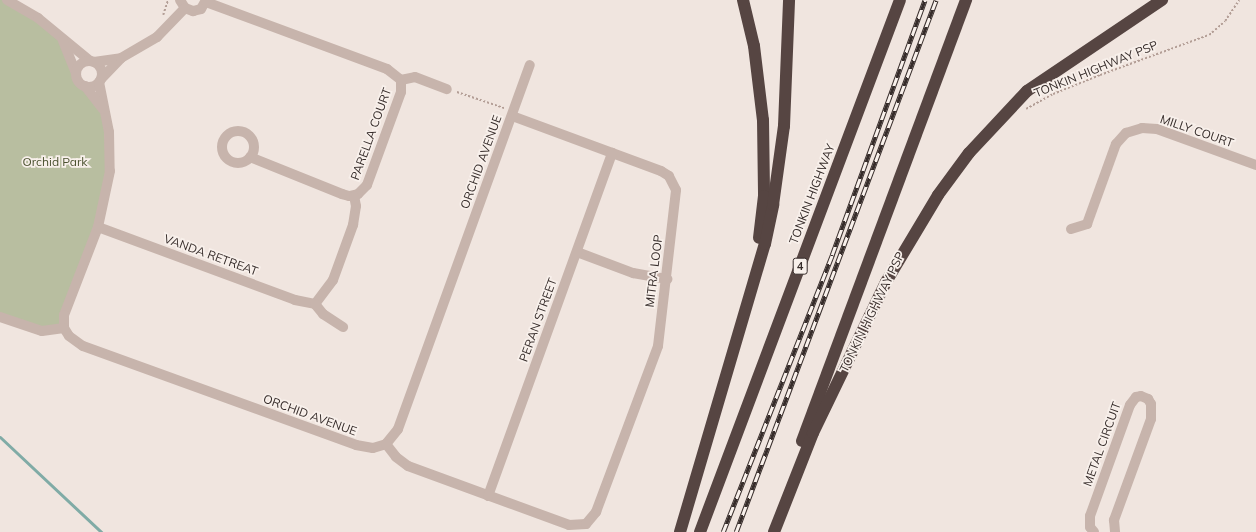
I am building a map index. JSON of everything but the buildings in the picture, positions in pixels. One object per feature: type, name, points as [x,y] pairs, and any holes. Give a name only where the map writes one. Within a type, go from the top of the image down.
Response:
[{"type":"highway","points":[[743,0],[760,83],[765,158],[760,234],[746,308]]},
{"type":"highway","points":[[680,532],[765,244],[778,178],[784,126],[789,0]]},
{"type":"highway","name":"TONKIN HIGHWAY","points":[[700,532],[900,0]]},
{"type":"highway","points":[[768,532],[966,0]]},
{"type":"highway","points":[[774,532],[813,433],[883,289],[938,195],[969,153],[1027,91],[1162,0]]},
{"type":"street","points":[[0,318],[42,331],[64,328],[64,315],[98,227],[106,199],[111,159],[109,132],[103,109],[100,81],[101,68],[63,41],[38,18],[7,0]]},
{"type":"street","points":[[84,86],[93,86],[100,81],[121,58],[157,37],[183,4],[197,10],[206,1]]},
{"type":"street","name":"PARELLA COURT","points":[[206,1],[387,69],[401,80],[401,92],[367,185],[363,191],[354,196],[342,194],[250,157]]},
{"type":"street","points":[[63,41],[78,82],[84,86],[103,109]]},
{"type":"street","points":[[76,74],[82,63],[121,58]]},
{"type":"street","name":"ORCHID AVENUE","points":[[64,328],[72,339],[83,346],[349,443],[364,448],[386,444],[398,429],[530,65]]},
{"type":"street","points":[[401,80],[415,77],[447,89]]},
{"type":"street","name":"MITRA LOOP","points":[[386,444],[396,457],[408,466],[568,525],[588,528],[596,512],[654,358],[660,331],[676,200],[673,182],[661,171],[513,113]]},
{"type":"street","name":"MILLY COURT","points":[[1071,229],[1087,224],[1116,144],[1126,133],[1142,128],[1157,129],[1256,165]]},
{"type":"street","name":"PERAN STREET","points":[[488,496],[612,153]]},
{"type":"street","points":[[344,327],[323,314],[315,304],[333,280],[353,225],[356,213],[354,196]]},
{"type":"street","name":"VANDA RETREAT","points":[[98,227],[294,300],[315,304]]},
{"type":"street","points":[[576,252],[633,273],[667,278]]},
{"type":"street","name":"METAL CIRCUIT","points":[[1094,532],[1090,526],[1090,516],[1130,405],[1136,397],[1141,396],[1148,399],[1151,404],[1151,419],[1114,520],[1115,532]]},
{"type":"path","points":[[163,16],[168,0]]},
{"type":"path","name":"TONKIN HIGHWAY PSP","points":[[1023,110],[1067,88],[1209,35],[1225,21],[1239,0]]},
{"type":"path","points":[[447,89],[513,113]]},
{"type":"green space","name":"Orchid Park","points":[[0,0],[7,0],[63,41],[78,81],[103,109],[108,186],[63,321],[51,331],[0,317]]},
{"type":"waterway","points":[[0,437],[101,532]]},
{"type":"railway","points":[[723,532],[832,255],[925,0]]},
{"type":"railway","points":[[736,532],[936,0]]}]
